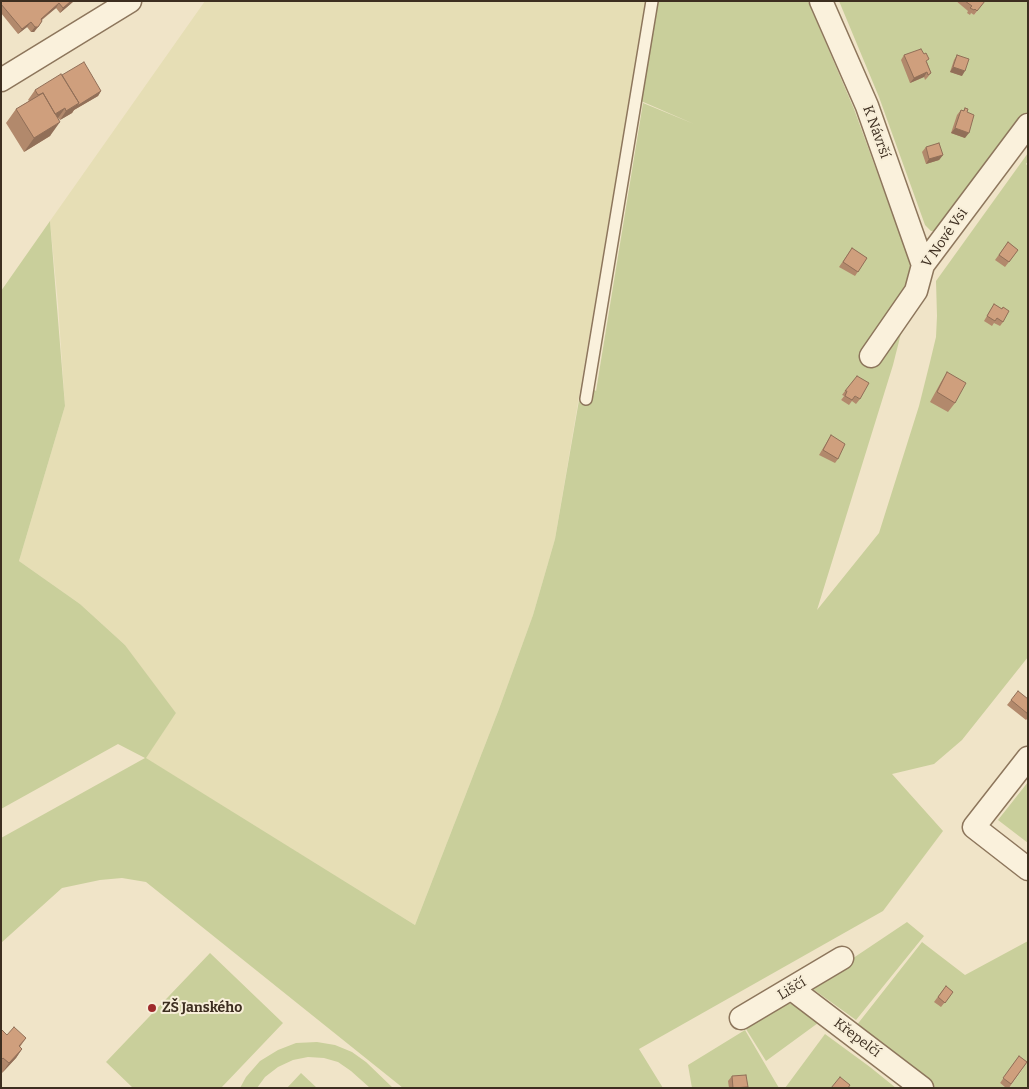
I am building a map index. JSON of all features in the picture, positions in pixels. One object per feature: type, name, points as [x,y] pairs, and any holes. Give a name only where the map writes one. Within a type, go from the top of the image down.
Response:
[{"type":"street","points":[[1,80],[130,1]]},
{"type":"street","name":"K Návrší","points":[[821,1],[867,106],[923,265]]},
{"type":"street","name":"V Nové Vsi","points":[[871,356],[916,291],[923,265],[1028,124]]},
{"type":"street","points":[[1028,758],[974,827],[1028,869]]},
{"type":"street","name":"Liščí","points":[[741,1018],[842,958]]},
{"type":"street","name":"Křepelčí","points":[[792,989],[922,1088]]},
{"type":"lane","points":[[586,400],[652,1]]},
{"type":"shaded area","points":[[205,1],[647,1],[639,64],[628,106],[555,539],[533,615],[499,709],[415,925],[145,758],[176,713],[125,645],[80,604],[19,561],[65,406],[50,221]]},
{"type":"green space","points":[[658,1],[808,1],[854,109],[892,213],[919,262],[893,365],[817,610],[879,533],[919,406],[936,337],[936,281],[1028,153],[1026,164],[1028,166],[1028,657],[962,740],[934,764],[892,774],[943,831],[883,911],[639,1049],[663,1088],[403,1088],[146,882],[122,878],[100,880],[62,888],[1,943],[1,838],[145,758],[118,744],[1,809],[1,291],[50,221],[65,406],[19,561],[80,604],[125,645],[176,713],[146,758],[415,925],[499,709],[533,615],[555,539],[582,383],[596,391],[643,103],[694,124],[641,101]],"holes":[[[865,387],[849,404],[841,400],[844,396],[842,396]]]},
{"type":"green space","points":[[839,1],[956,1],[974,15],[985,1],[1028,1],[1028,111],[946,225],[938,231],[931,231],[925,225],[879,97]],"holes":[[[918,54],[925,79],[924,77],[910,82]]]},
{"type":"green space","points":[[1028,782],[1028,843],[998,820]]},
{"type":"green space","points":[[907,922],[924,936],[856,1020],[810,987]]},
{"type":"green space","points":[[1028,941],[1028,1088],[1009,1088],[1024,1067],[1000,1083],[1006,1088],[936,1088],[856,1026],[922,942],[965,975]]},
{"type":"green space","points":[[210,953],[283,1023],[221,1088],[133,1088],[106,1062]]},
{"type":"green space","points":[[785,1003],[799,1005],[818,1023],[766,1061],[746,1029]]},
{"type":"green space","points":[[745,1030],[779,1088],[692,1088],[688,1065]]},
{"type":"green space","points":[[825,1034],[870,1067],[896,1088],[785,1088]]},
{"type":"green space","points":[[317,1042],[335,1045],[352,1052],[366,1062],[393,1088],[370,1088],[338,1062],[324,1058],[308,1057],[293,1060],[278,1067],[265,1077],[257,1088],[240,1088],[246,1077],[260,1061],[278,1050],[296,1043]]},
{"type":"green space","points":[[301,1073],[317,1088],[287,1088]]},
{"type":"building","points":[[3,1],[71,1],[63,8],[59,3],[41,19],[42,21],[38,27],[35,27],[31,22],[22,29],[1,4]]},
{"type":"building","points":[[965,1],[985,1],[977,11],[970,8],[972,6]]},
{"type":"building","points":[[921,49],[929,59],[926,61],[931,73],[928,75],[927,72],[914,78],[904,55]]},
{"type":"building","points":[[957,55],[969,59],[965,71],[953,67]]},
{"type":"building","points":[[84,62],[101,91],[77,106],[79,103],[62,75]]},
{"type":"building","points":[[61,74],[79,103],[66,111],[65,108],[55,114],[43,93],[38,95],[35,90]]},
{"type":"building","points":[[43,93],[60,122],[34,138],[16,109]]},
{"type":"building","points":[[965,108],[968,109],[967,112],[974,115],[969,133],[955,128],[961,110],[964,111]]},
{"type":"building","points":[[939,143],[943,155],[929,159],[926,147]]},
{"type":"building","points":[[1008,242],[1018,250],[1009,262],[999,255]]},
{"type":"building","points":[[852,248],[867,258],[858,272],[843,262]]},
{"type":"building","points":[[994,304],[1009,311],[1003,322],[997,318],[995,321],[987,316]]},
{"type":"building","points":[[947,372],[966,383],[955,403],[937,392]]},
{"type":"building","points":[[857,376],[869,383],[860,399],[855,396],[852,400],[845,396],[847,391],[845,391]]},
{"type":"building","points":[[831,435],[845,444],[838,459],[823,450]]},
{"type":"building","points":[[1018,691],[1028,699],[1028,714],[1011,700]]},
{"type":"building","points":[[946,986],[953,992],[945,1003],[938,997]]},
{"type":"building","points":[[14,1027],[26,1038],[19,1046],[22,1049],[9,1063],[3,1058],[1,1060],[1,1029],[7,1035]]},
{"type":"building","points":[[1019,1056],[1027,1062],[1011,1084],[1003,1078]]},
{"type":"building","points":[[746,1075],[748,1087],[733,1088],[732,1076]]},
{"type":"building","points":[[840,1077],[850,1085],[848,1088],[831,1088]]},
{"type":"place","name":"ZŠ Janského","points":[[152,1008]]}]
